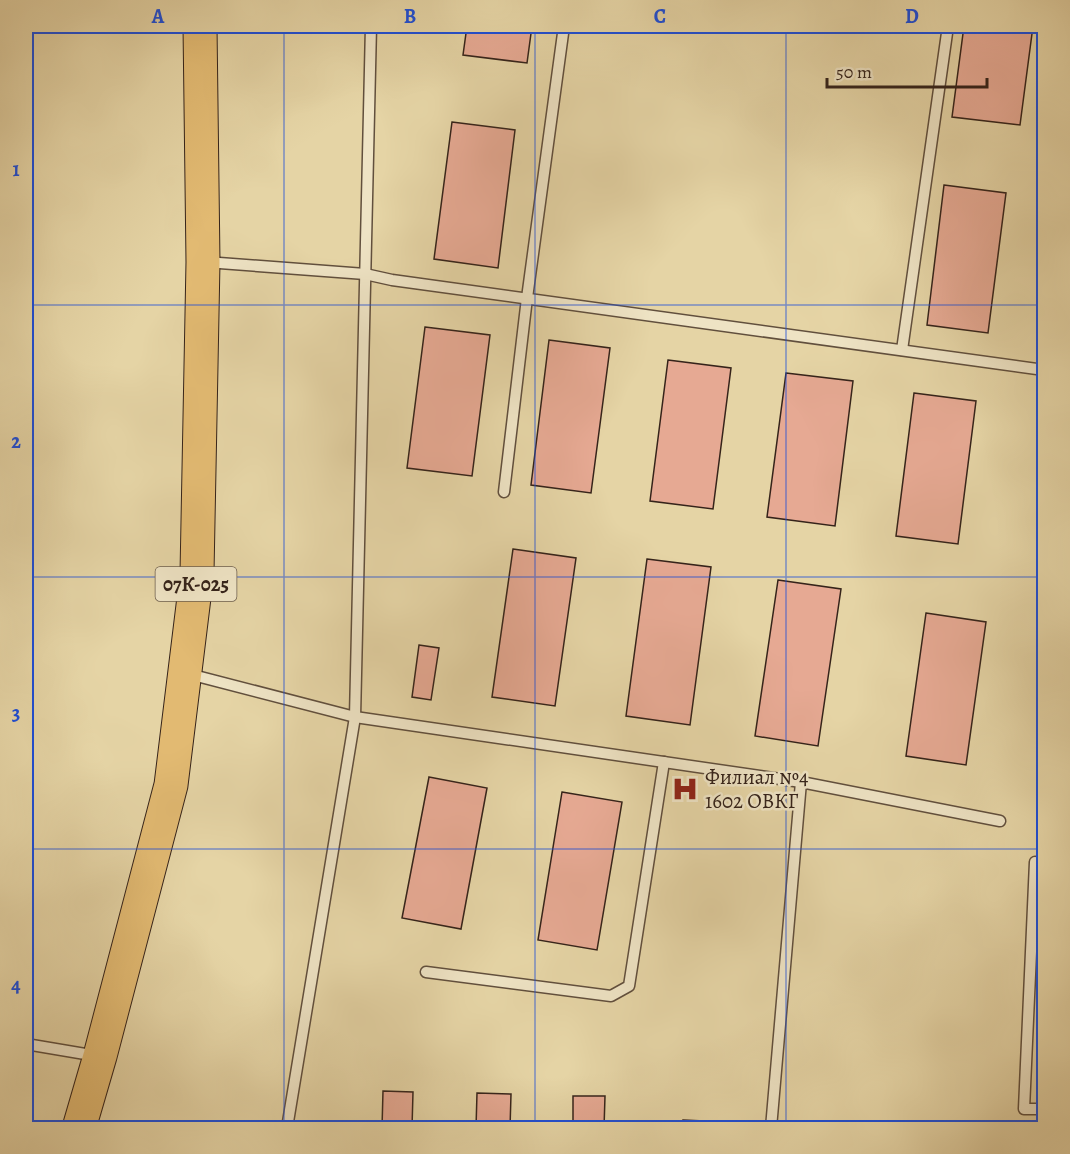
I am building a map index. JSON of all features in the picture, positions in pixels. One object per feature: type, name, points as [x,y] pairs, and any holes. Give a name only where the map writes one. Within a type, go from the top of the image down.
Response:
[{"type":"highway","name":"07К-025","points":[[79,1128],[171,785],[197,573],[203,262],[200,26]]},
{"type":"lane","points":[[287,1128],[355,717],[371,26]]},
{"type":"lane","points":[[504,492],[527,298],[564,26]]},
{"type":"lane","points":[[902,350],[948,26]]},
{"type":"lane","points":[[203,262],[365,274],[392,280],[1044,370]]},
{"type":"lane","points":[[185,673],[355,717],[801,782],[1000,821]]},
{"type":"lane","points":[[426,972],[611,996],[629,986],[664,762]]},
{"type":"lane","points":[[771,1128],[801,782]]},
{"type":"lane","points":[[1035,862],[1024,1109],[1044,1109]]},
{"type":"lane","points":[[26,1044],[100,1056]]},
{"type":"building","points":[[467,26],[532,26],[527,63],[463,55]]},
{"type":"building","points":[[964,26],[1033,26],[1020,125],[952,117]]},
{"type":"building","points":[[452,122],[515,130],[498,268],[434,259]]},
{"type":"building","points":[[944,185],[1006,193],[988,333],[927,325]]},
{"type":"building","points":[[425,327],[490,335],[472,476],[407,468]]},
{"type":"building","points":[[549,340],[610,348],[591,493],[531,485]]},
{"type":"building","points":[[668,360],[731,368],[713,509],[650,501]]},
{"type":"building","points":[[786,373],[853,381],[835,526],[767,517]]},
{"type":"building","points":[[914,393],[976,401],[958,544],[896,536]]},
{"type":"building","points":[[513,549],[576,558],[555,706],[492,697]]},
{"type":"building","points":[[647,559],[711,567],[690,725],[626,716]]},
{"type":"building","points":[[778,580],[841,589],[818,746],[755,736]]},
{"type":"building","points":[[926,613],[986,622],[966,765],[906,756]]},
{"type":"building","points":[[419,645],[439,648],[431,700],[412,697]]},
{"type":"building","points":[[429,777],[487,788],[461,929],[402,918]]},
{"type":"building","points":[[562,792],[622,802],[597,950],[538,940]]},
{"type":"building","points":[[383,1091],[413,1092],[412,1128],[382,1128]]},
{"type":"building","points":[[477,1093],[511,1094],[510,1128],[476,1128]]},
{"type":"building","points":[[573,1096],[605,1096],[604,1128],[573,1128]]},
{"type":"building","points":[[683,1120],[725,1122],[724,1128],[683,1128]]},
{"type":"place","name":"Филиал №4 1602 ОВКГ","points":[[685,789]]}]
